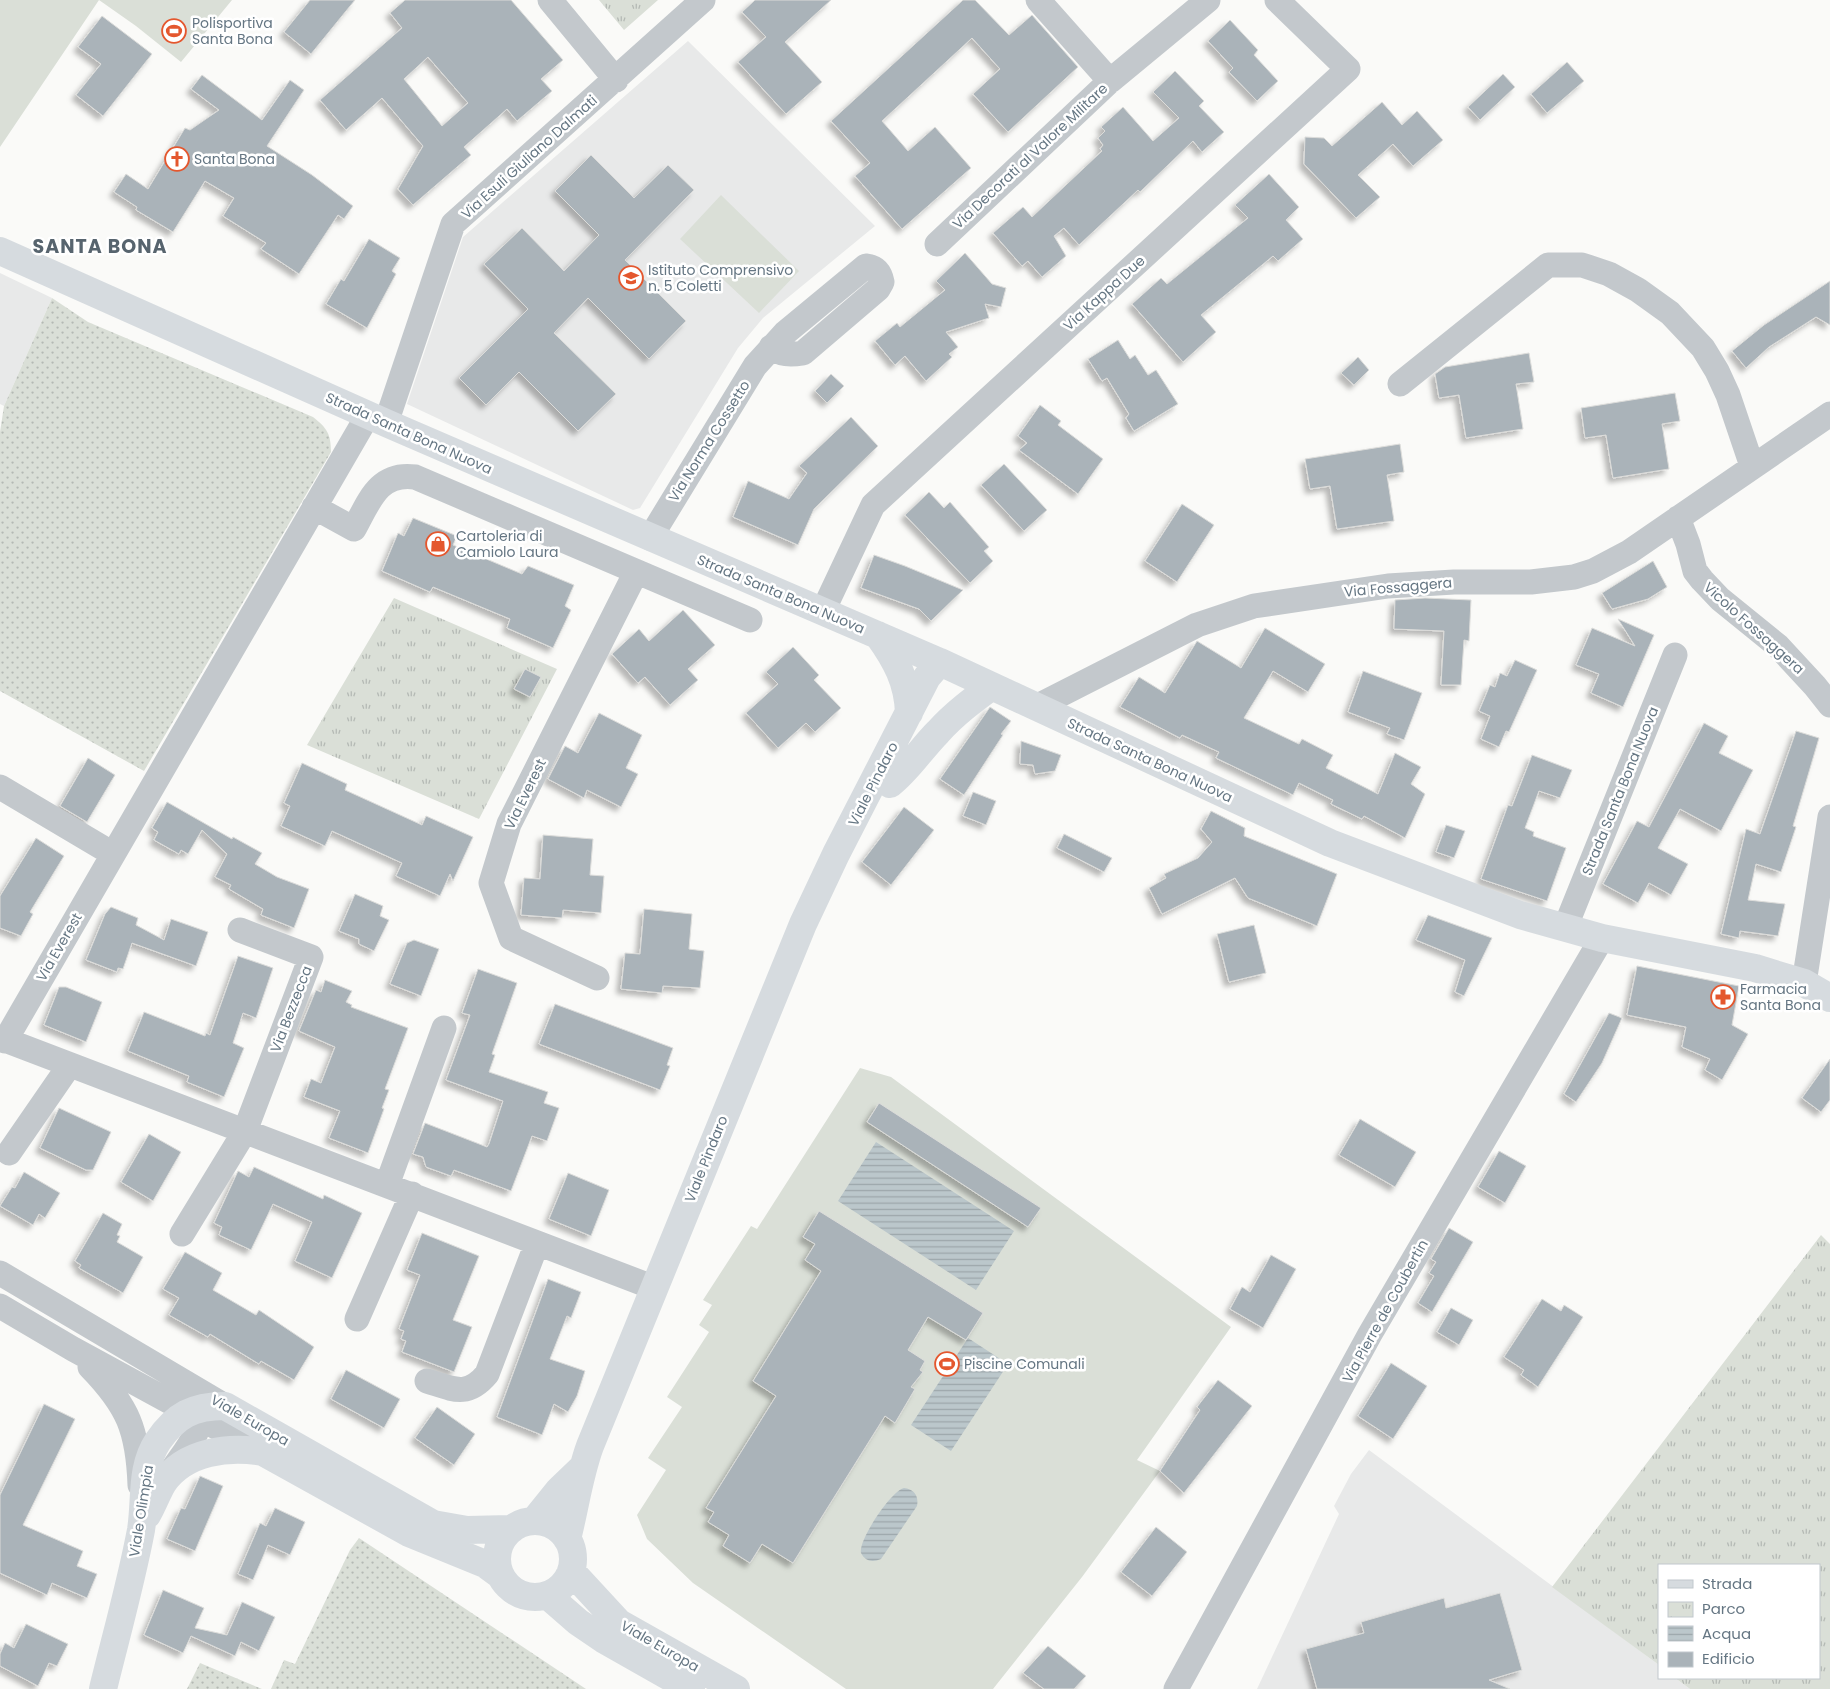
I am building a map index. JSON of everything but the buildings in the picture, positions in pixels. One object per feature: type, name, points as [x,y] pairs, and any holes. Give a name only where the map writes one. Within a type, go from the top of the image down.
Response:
[{"type":"street","points":[[550,0],[616,80],[703,0]]},
{"type":"street","name":"Via Decorati al Valore Militare","points":[[937,244],[1110,81],[1038,0]]},
{"type":"street","points":[[1110,81],[1208,0]]},
{"type":"street","name":"Via Kappa Due","points":[[823,611],[873,505],[1348,69],[1277,0]]},
{"type":"street","name":"Via Esuli Giuliano Dalmati","points":[[377,419],[453,224],[616,80]]},
{"type":"street","name":"Strada Santa Bona Nuova","points":[[0,251],[377,419],[946,665],[1330,843],[1489,904],[1565,928],[1602,938],[1755,968],[1804,984],[1830,997]]},
{"type":"street","points":[[1400,384],[1548,265],[1582,264],[1609,274],[1638,290],[1670,313],[1703,348],[1728,395],[1752,466]]},
{"type":"street","name":"Via Norma Cossetto","points":[[650,538],[755,366],[771,347]]},
{"type":"street","name":"Via Fossaggera","points":[[1036,707],[1197,625],[1223,615],[1283,601],[1388,586],[1454,582],[1531,582],[1574,577],[1610,563],[1752,466],[1784,447],[1830,414]]},
{"type":"street","name":"Via Everest","points":[[2,1039],[314,507],[377,419]]},
{"type":"street","points":[[314,507],[354,529],[375,490],[389,479],[403,475],[415,477],[750,620]]},
{"type":"street","name":"Vicolo Fossaggera","points":[[1678,518],[1688,544],[1693,565],[1702,580],[1720,599],[1778,646],[1810,680],[1830,705]]},
{"type":"street","name":"Via Everest","points":[[597,978],[511,938],[491,883],[509,824],[636,572]]},
{"type":"street","points":[[878,635],[901,672],[908,696],[909,713]]},
{"type":"street","name":"Strada Santa Bona Nuova","points":[[1565,928],[1675,655]]},
{"type":"street","name":"Viale Pindaro","points":[[567,1538],[577,1501],[583,1467],[800,932],[836,854],[927,677],[946,665]]},
{"type":"street","name":"Viale Pindaro","points":[[890,784],[899,762],[942,690],[946,665]]},
{"type":"street","name":"Viale Pindaro","points":[[836,854],[890,784],[901,775],[949,721],[967,704],[992,686]]},
{"type":"street","points":[[0,787],[112,854]]},
{"type":"street","points":[[1804,984],[1826,861],[1830,817]]},
{"type":"street","name":"Via Bezzecca","points":[[182,1234],[244,1131],[311,957],[240,930]]},
{"type":"street","name":"Via Pierre de Coubertin","points":[[1176,1689],[1370,1334],[1602,938]]},
{"type":"street","points":[[387,1185],[444,1028]]},
{"type":"street","points":[[2,1039],[655,1288]]},
{"type":"street","points":[[9,1153],[69,1066]]},
{"type":"street","points":[[357,1319],[412,1194]]},
{"type":"street","points":[[427,1381],[459,1391],[479,1383],[487,1374],[537,1243]]},
{"type":"street","name":"Viale Europa","points":[[0,1273],[202,1407],[263,1452],[409,1533],[485,1564],[500,1575],[515,1591],[525,1596],[547,1595],[578,1622],[603,1639],[691,1689]]},
{"type":"street","name":"Viale Europa","points":[[0,1306],[73,1349],[202,1407],[433,1524],[467,1530],[547,1523],[558,1529],[567,1538]]},
{"type":"street","points":[[73,1349],[114,1392],[125,1410],[139,1457],[141,1528]]},
{"type":"street","points":[[141,1528],[163,1483],[195,1434],[202,1407]]},
{"type":"street","name":"Viale Olimpia","points":[[103,1689],[141,1528],[145,1477],[149,1457],[170,1425],[202,1407]]},
{"type":"street","points":[[163,1483],[177,1469],[214,1452],[229,1449],[263,1452]]},
{"type":"street","name":"Viale Pindaro","points":[[523,1525],[583,1467]]},
{"type":"street","points":[[500,1575],[497,1563],[498,1550],[503,1538],[523,1525]]},
{"type":"street","points":[[547,1595],[557,1590],[566,1581],[571,1571],[572,1554],[567,1538]]},
{"type":"street","name":"Viale Europa","points":[[571,1571],[619,1623],[736,1689]]},
{"type":"shaded area","name":"Istituto Comprensivo n. 5 Coletti","points":[[688,41],[875,226],[763,318],[738,348],[640,508],[633,510],[407,404],[463,237]]},
{"type":"shaded area","points":[[0,273],[52,298],[4,406],[0,404]]},
{"type":"shaded area","points":[[1369,1450],[1658,1664],[1658,1679],[1676,1679],[1690,1689],[1257,1689],[1339,1514],[1334,1506],[1351,1474]]},
{"type":"green space","points":[[0,0],[99,0],[0,147]]},
{"type":"green space","name":"Polisportiva Santa Bona","points":[[99,0],[232,0],[181,62],[136,26]]},
{"type":"green space","points":[[599,0],[658,0],[624,30]]},
{"type":"green space","points":[[721,195],[799,271],[759,313],[680,239]]},
{"type":"green space","points":[[52,298],[88,322],[313,417],[325,428],[330,440],[331,452],[144,771],[0,691],[0,432],[4,406]]},
{"type":"green space","points":[[394,598],[557,669],[479,819],[307,745]]},
{"type":"green space","name":"Piscine Comunali","points":[[860,1068],[891,1077],[1231,1327],[1137,1460],[1160,1471],[1082,1577],[993,1689],[846,1689],[693,1583],[647,1539],[637,1515],[666,1470],[648,1458],[682,1407],[667,1397],[709,1332],[699,1325],[712,1305],[703,1300],[751,1226],[757,1229]]},
{"type":"green space","points":[[1821,1235],[1830,1244],[1830,1689],[1690,1689],[1676,1679],[1820,1679],[1820,1564],[1658,1564],[1658,1664],[1552,1587]]},
{"type":"green space","points":[[359,1538],[586,1689],[271,1689],[284,1660],[295,1664],[350,1550]]},
{"type":"green space","points":[[200,1663],[262,1689],[187,1689]]},
{"type":"water","points":[[876,1142],[1014,1231],[976,1290],[838,1201]]},
{"type":"water","points":[[968,1338],[1008,1364],[951,1451],[911,1425]]},
{"type":"water","points":[[904,1488],[911,1490],[915,1494],[917,1506],[881,1559],[875,1561],[867,1559],[861,1553],[861,1547],[870,1527],[884,1506]]},
{"type":"place","name":"Polisportiva Santa Bona","points":[[174,31]]},
{"type":"place","name":"Santa Bona","points":[[177,159]]},
{"type":"place","name":"Istituto Comprensivo n. 5 Coletti","points":[[631,278]]},
{"type":"place","name":"Cartoleria di Camiolo Laura","points":[[438,544]]},
{"type":"place","name":"Farmacia Santa Bona","points":[[1723,997]]},
{"type":"place","name":"Piscine Comunali","points":[[947,1364]]},
{"type":"district","name":"SANTA BONA","points":[[100,246]]}]
